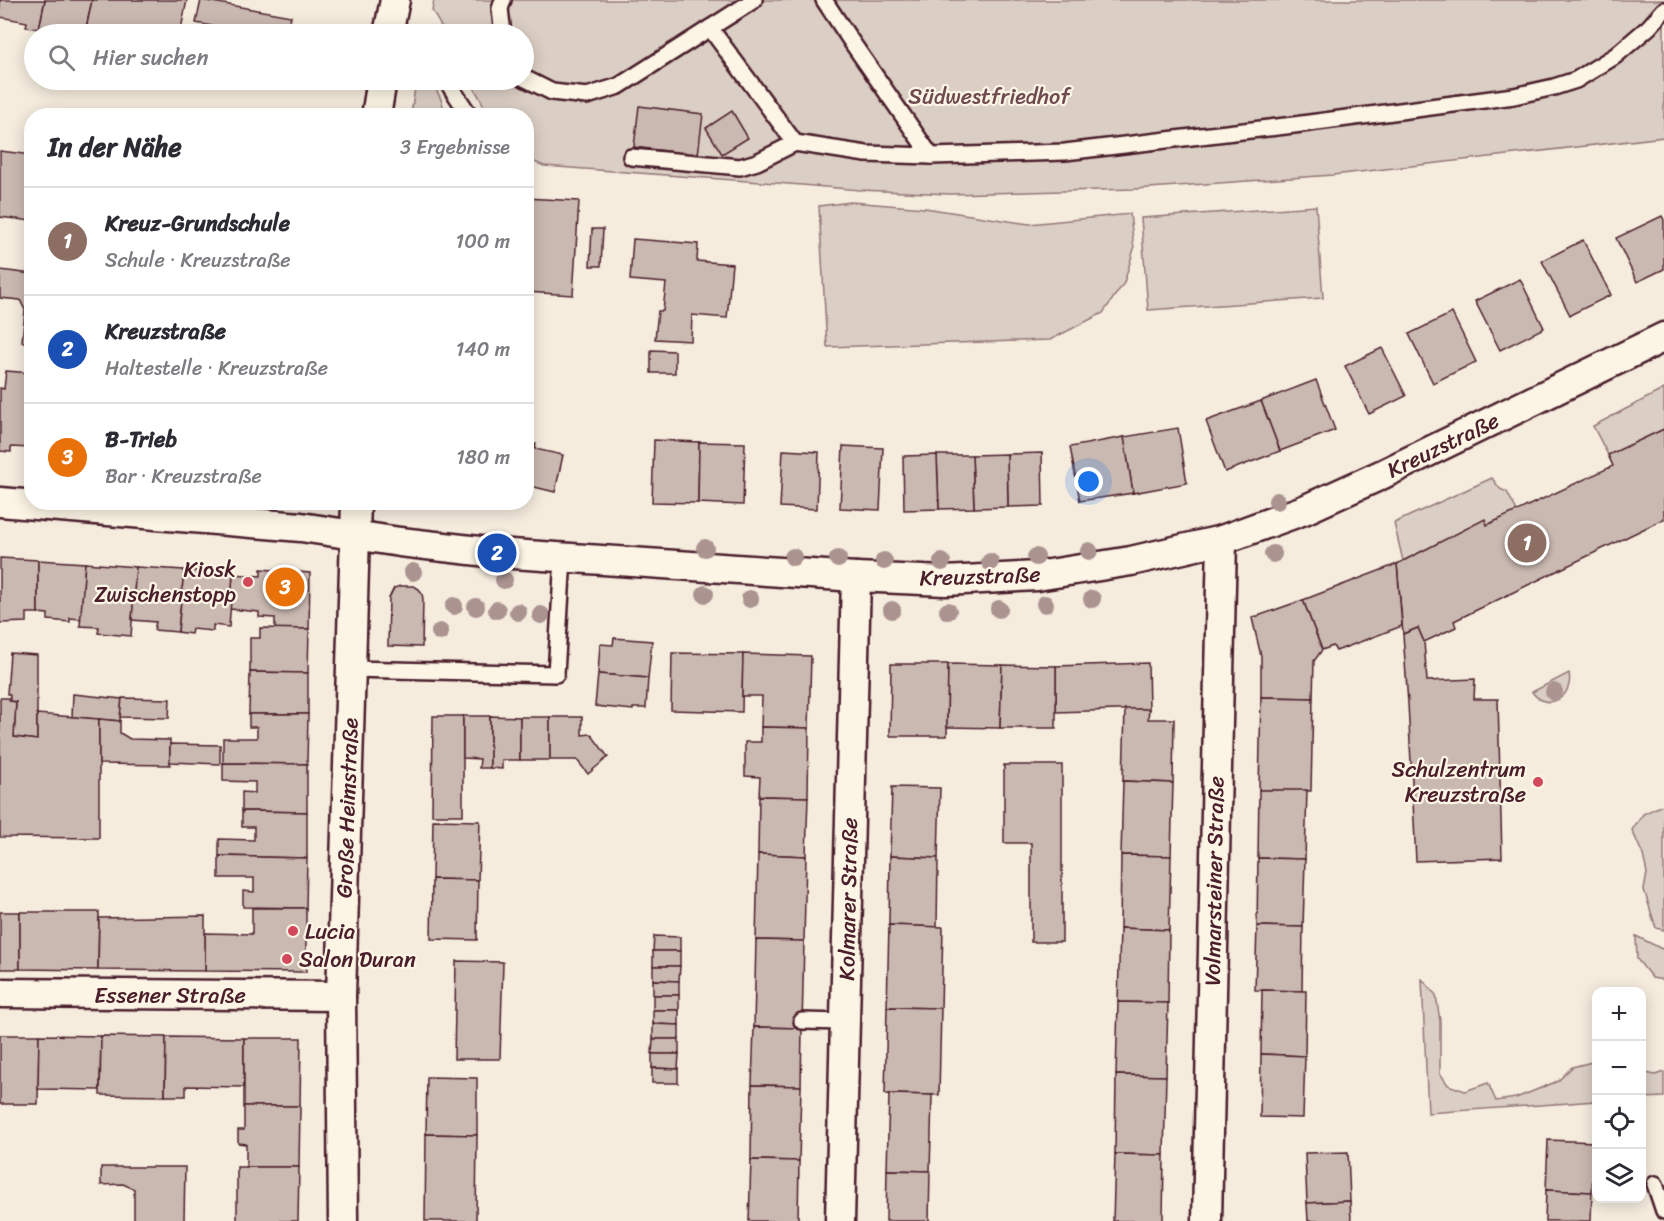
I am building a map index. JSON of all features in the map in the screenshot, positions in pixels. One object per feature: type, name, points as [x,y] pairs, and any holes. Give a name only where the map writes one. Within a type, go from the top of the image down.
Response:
[{"type":"street","points":[[393,24],[395,0]]},
{"type":"street","points":[[377,108],[380,90]]},
{"type":"street","name":"Kreuzstraße","points":[[198,510],[223,511],[355,536],[497,553],[856,578],[945,581],[1037,576],[1131,561],[1222,540],[1304,510],[1664,337]]},
{"type":"street","name":"Kreuzstraße","points":[[0,502],[24,503]]},
{"type":"street","name":"Große Heimstraße","points":[[344,1221],[341,996],[356,510]]},
{"type":"street","name":"Volmarsteiner Straße","points":[[1207,1221],[1222,540]]},
{"type":"street","name":"Kolmarer Straße","points":[[840,1221],[856,578]]},
{"type":"street","name":"Essener Straße","points":[[0,993],[341,996]]},
{"type":"lane","points":[[501,24],[500,9],[503,0]]},
{"type":"lane","points":[[534,83],[552,92],[587,96],[619,86],[754,0]]},
{"type":"lane","points":[[825,0],[931,156]]},
{"type":"lane","points":[[631,157],[740,166],[757,162],[795,143],[866,154],[931,156],[1065,152],[1514,96],[1576,80],[1615,56],[1649,27],[1664,10]]},
{"type":"lane","points":[[710,28],[795,143]]},
{"type":"lane","points":[[453,90],[465,108]]},
{"type":"lane","points":[[351,669],[556,674],[563,557]]},
{"type":"lane","points":[[802,1021],[845,1022]]},
{"type":"lane","points":[[1655,1184],[1664,1212]]},
{"type":"green space","name":"Südwestfriedhof","points":[[434,0],[1664,0],[1664,137],[1333,175],[1135,189],[950,194],[860,190],[544,166],[534,162],[534,108],[485,108],[475,90],[534,90],[534,24],[440,24],[432,10]]},
{"type":"green space","points":[[415,90],[436,90],[443,108],[412,108]]},
{"type":"green space","points":[[851,202],[925,208],[1029,224],[1130,214],[1134,249],[1124,283],[1103,313],[1050,340],[827,347],[819,206]]},
{"type":"green space","points":[[1316,206],[1323,298],[1148,310],[1141,218]]},
{"type":"green space","points":[[1664,389],[1664,429],[1608,455],[1593,426]]},
{"type":"green space","points":[[1492,478],[1500,489],[1507,492],[1517,511],[1487,525],[1485,520],[1403,561],[1394,523]]},
{"type":"green space","points":[[1569,673],[1568,689],[1558,699],[1552,702],[1545,701],[1532,692]]},
{"type":"green space","points":[[1664,806],[1664,930],[1656,928],[1644,890],[1647,873],[1643,855],[1632,830],[1643,814]]},
{"type":"green space","points":[[1636,936],[1664,950],[1664,980],[1652,978],[1637,959]]},
{"type":"green space","points":[[1422,979],[1436,995],[1440,1021],[1440,1073],[1448,1085],[1465,1091],[1488,1083],[1496,1101],[1516,1098],[1558,1081],[1572,1067],[1592,1062],[1592,1101],[1428,1113]]},
{"type":"green space","points":[[1664,1072],[1664,1097],[1646,1098],[1646,1073],[1655,1075]]},
{"type":"building","points":[[0,0],[45,0],[40,24],[27,24],[27,22],[0,17]]},
{"type":"building","points":[[45,0],[92,0],[87,24],[40,24]]},
{"type":"building","points":[[92,0],[187,0],[182,24],[87,24]]},
{"type":"building","points":[[201,0],[291,16],[289,24],[196,23]]},
{"type":"building","points":[[639,106],[703,114],[698,155],[634,147]]},
{"type":"building","points":[[732,111],[748,138],[722,154],[706,128]]},
{"type":"building","points":[[0,151],[24,154],[24,220],[0,217]]},
{"type":"building","points":[[534,198],[579,201],[573,295],[534,293]]},
{"type":"building","points":[[1662,216],[1664,220],[1664,269],[1637,282],[1616,238]]},
{"type":"building","points":[[592,229],[603,229],[601,266],[590,266]]},
{"type":"building","points":[[633,239],[698,244],[697,261],[732,264],[727,318],[692,315],[691,341],[655,339],[658,311],[663,311],[666,283],[630,280]]},
{"type":"building","points":[[1583,240],[1611,295],[1570,315],[1542,261]]},
{"type":"building","points":[[0,270],[24,273],[24,308],[20,300],[0,298]]},
{"type":"building","points":[[1520,279],[1544,328],[1500,350],[1475,301]]},
{"type":"building","points":[[1452,313],[1476,362],[1433,383],[1409,334]]},
{"type":"building","points":[[1382,348],[1406,396],[1369,414],[1345,366]]},
{"type":"building","points":[[651,350],[675,351],[675,373],[651,373]]},
{"type":"building","points":[[6,371],[24,372],[24,448],[11,447],[11,452],[0,451],[0,388],[4,389]]},
{"type":"building","points":[[1316,380],[1335,430],[1280,451],[1261,401]]},
{"type":"building","points":[[1261,401],[1280,451],[1225,472],[1206,421]]},
{"type":"building","points":[[1178,428],[1187,483],[1133,493],[1124,437]]},
{"type":"building","points":[[1664,429],[1664,519],[1454,621],[1456,627],[1424,642],[1418,628],[1403,634],[1397,564],[1485,519],[1487,525],[1613,466],[1608,455]]},
{"type":"building","points":[[1124,437],[1133,493],[1080,501],[1070,447]]},
{"type":"building","points":[[654,440],[699,442],[698,503],[652,502]]},
{"type":"building","points":[[699,442],[745,443],[743,505],[698,503]]},
{"type":"building","points":[[534,444],[536,444],[535,449],[563,455],[555,492],[534,487]]},
{"type":"building","points":[[843,446],[883,448],[880,510],[840,508]]},
{"type":"building","points":[[783,450],[819,452],[817,509],[780,507]]},
{"type":"building","points":[[1042,453],[1043,506],[1008,507],[1007,454]]},
{"type":"building","points":[[1007,454],[1008,507],[974,508],[972,455]]},
{"type":"building","points":[[937,455],[972,455],[974,508],[939,509]]},
{"type":"building","points":[[937,455],[939,509],[904,510],[903,456]]},
{"type":"building","points":[[0,558],[38,560],[38,613],[27,613],[27,622],[0,623]]},
{"type":"building","points":[[38,560],[85,563],[81,619],[70,618],[70,622],[48,620],[48,614],[38,613]]},
{"type":"building","points":[[85,563],[136,567],[131,636],[98,633],[99,627],[80,626]]},
{"type":"building","points":[[1397,564],[1402,626],[1336,651],[1333,646],[1322,650],[1303,600]]},
{"type":"building","points":[[136,567],[184,570],[178,632],[154,630],[156,622],[132,620]]},
{"type":"building","points":[[261,569],[310,573],[309,629],[275,629],[275,618],[259,617],[259,612],[230,609],[233,574],[261,576]]},
{"type":"building","points":[[184,570],[233,574],[229,627],[213,625],[213,631],[192,629],[191,634],[178,632]]},
{"type":"building","points":[[414,586],[422,594],[422,647],[388,646],[389,598],[394,588]]},
{"type":"building","points":[[1303,600],[1322,650],[1314,661],[1313,698],[1261,697],[1261,656],[1252,618]]},
{"type":"building","points":[[260,628],[309,629],[308,673],[250,672],[250,638],[260,638]]},
{"type":"building","points":[[1418,628],[1424,642],[1427,681],[1475,679],[1474,699],[1498,699],[1502,858],[1416,861],[1403,634]]},
{"type":"building","points":[[614,638],[652,641],[648,678],[598,674],[600,644],[613,645]]},
{"type":"building","points":[[10,653],[37,655],[37,740],[14,737],[16,702],[9,701],[10,694],[7,694]]},
{"type":"building","points":[[672,653],[743,654],[742,712],[671,710]]},
{"type":"building","points":[[743,654],[811,656],[809,728],[761,727],[762,696],[742,696]]},
{"type":"building","points":[[1148,663],[1149,709],[1056,712],[1056,666]]},
{"type":"building","points":[[891,664],[948,664],[947,736],[890,736]]},
{"type":"building","points":[[948,664],[1002,665],[1000,728],[947,727]]},
{"type":"building","points":[[1002,665],[1056,666],[1056,728],[1000,728]]},
{"type":"building","points":[[250,672],[308,673],[308,714],[249,714]]},
{"type":"building","points":[[598,674],[648,678],[646,708],[633,708],[633,710],[595,706]]},
{"type":"building","points":[[73,694],[122,699],[120,721],[72,717]]},
{"type":"building","points":[[1261,697],[1313,698],[1311,791],[1259,790]]},
{"type":"building","points":[[0,698],[10,698],[9,701],[16,702],[14,737],[37,740],[37,714],[99,719],[99,838],[0,837]]},
{"type":"building","points":[[122,698],[170,699],[169,718],[120,717]]},
{"type":"building","points":[[1125,709],[1149,709],[1148,719],[1174,719],[1173,783],[1123,781]]},
{"type":"building","points":[[249,714],[308,714],[307,764],[223,763],[223,738],[257,738],[257,727],[249,727]]},
{"type":"building","points":[[433,716],[463,716],[463,815],[432,815]]},
{"type":"building","points":[[463,716],[490,716],[490,768],[479,768],[480,759],[463,758]]},
{"type":"building","points":[[490,716],[520,717],[520,760],[502,760],[502,769],[490,768]]},
{"type":"building","points":[[520,717],[550,717],[550,760],[520,760]]},
{"type":"building","points":[[550,717],[582,717],[582,735],[591,734],[608,757],[588,774],[577,760],[550,760]]},
{"type":"building","points":[[99,719],[120,721],[120,733],[130,739],[170,740],[170,765],[99,764]]},
{"type":"building","points":[[761,727],[809,728],[808,797],[759,796],[760,777],[745,776],[745,742],[761,742]]},
{"type":"building","points":[[170,744],[220,745],[220,764],[170,762]]},
{"type":"building","points":[[223,763],[307,764],[307,812],[242,811],[242,792],[255,793],[255,782],[223,781]]},
{"type":"building","points":[[1004,765],[1062,765],[1062,942],[1031,942],[1031,843],[1004,843]]},
{"type":"building","points":[[1123,781],[1173,783],[1171,856],[1121,855]]},
{"type":"building","points":[[892,787],[940,788],[938,858],[890,856]]},
{"type":"building","points":[[1259,790],[1307,790],[1305,859],[1258,858]]},
{"type":"building","points":[[759,796],[808,797],[806,856],[758,854]]},
{"type":"building","points":[[242,811],[307,812],[307,858],[219,856],[219,839],[254,840],[254,827],[242,827]]},
{"type":"building","points":[[433,820],[480,821],[478,880],[432,879]]},
{"type":"building","points":[[758,854],[806,856],[804,941],[756,940]]},
{"type":"building","points":[[1121,855],[1171,856],[1169,930],[1120,928]]},
{"type":"building","points":[[219,856],[307,858],[306,908],[243,907],[243,891],[254,892],[254,878],[219,878]]},
{"type":"building","points":[[890,856],[938,858],[937,927],[889,925]]},
{"type":"building","points":[[1258,858],[1305,859],[1303,927],[1257,926]]},
{"type":"building","points":[[432,879],[478,880],[477,940],[431,939]]},
{"type":"building","points":[[252,908],[306,908],[306,972],[205,971],[205,933],[252,934]]},
{"type":"building","points":[[0,912],[20,912],[20,969],[0,969]]},
{"type":"building","points":[[20,912],[99,912],[98,970],[20,969]]},
{"type":"building","points":[[205,916],[205,971],[98,970],[99,918]]},
{"type":"building","points":[[889,925],[943,927],[941,1008],[887,1007]]},
{"type":"building","points":[[1257,926],[1303,927],[1302,991],[1255,990]]},
{"type":"building","points":[[1120,928],[1169,930],[1168,1003],[1118,1002]]},
{"type":"building","points":[[654,936],[680,937],[680,951],[653,951]]},
{"type":"building","points":[[756,940],[804,941],[802,1028],[754,1027]]},
{"type":"building","points":[[653,951],[680,951],[680,966],[653,966]]},
{"type":"building","points":[[456,961],[503,962],[500,1059],[454,1059]]},
{"type":"building","points":[[653,966],[680,966],[679,981],[653,980]]},
{"type":"building","points":[[653,980],[679,981],[679,995],[653,995]]},
{"type":"building","points":[[1262,990],[1306,991],[1305,1056],[1261,1054]]},
{"type":"building","points":[[653,995],[679,995],[679,1010],[653,1010]]},
{"type":"building","points":[[1118,1002],[1168,1003],[1166,1076],[1116,1075]]},
{"type":"building","points":[[887,1007],[941,1008],[939,1095],[885,1094]]},
{"type":"building","points":[[653,1010],[679,1010],[679,1025],[653,1024]]},
{"type":"building","points":[[653,1024],[679,1025],[679,1039],[653,1039]]},
{"type":"building","points":[[754,1027],[802,1028],[801,1086],[752,1085]]},
{"type":"building","points":[[0,1035],[39,1035],[38,1104],[0,1104]]},
{"type":"building","points":[[39,1035],[101,1036],[100,1090],[38,1089]]},
{"type":"building","points":[[101,1036],[166,1037],[165,1096],[100,1095]]},
{"type":"building","points":[[166,1037],[244,1038],[244,1087],[186,1086],[186,1096],[165,1096]]},
{"type":"building","points":[[244,1038],[301,1038],[300,1106],[244,1106]]},
{"type":"building","points":[[653,1039],[679,1039],[679,1054],[652,1054]]},
{"type":"building","points":[[652,1054],[679,1054],[678,1069],[652,1068]]},
{"type":"building","points":[[1261,1054],[1305,1056],[1303,1118],[1260,1117]]},
{"type":"building","points":[[652,1068],[678,1069],[678,1083],[652,1083]]},
{"type":"building","points":[[1116,1075],[1166,1076],[1164,1155],[1115,1154]]},
{"type":"building","points":[[427,1077],[477,1078],[477,1135],[426,1134]]},
{"type":"building","points":[[752,1085],[801,1086],[799,1161],[751,1160]]},
{"type":"building","points":[[889,1094],[932,1095],[930,1171],[887,1170]]},
{"type":"building","points":[[244,1106],[300,1106],[299,1167],[246,1167],[246,1144],[238,1143],[238,1130],[244,1130]]},
{"type":"building","points":[[426,1134],[477,1135],[476,1221],[425,1221]]},
{"type":"building","points":[[1548,1140],[1592,1142],[1592,1192],[1546,1190]]},
{"type":"building","points":[[1348,1152],[1350,1201],[1307,1203],[1305,1153]]},
{"type":"building","points":[[1115,1154],[1164,1155],[1163,1221],[1113,1221]]},
{"type":"building","points":[[751,1160],[799,1161],[798,1221],[749,1221]]},
{"type":"building","points":[[101,1167],[185,1167],[184,1221],[134,1221],[134,1189],[123,1184],[101,1185]]},
{"type":"building","points":[[237,1167],[299,1167],[298,1221],[237,1221]]},
{"type":"building","points":[[887,1170],[930,1171],[929,1221],[886,1221]]},
{"type":"building","points":[[1546,1190],[1592,1192],[1591,1221],[1545,1221]]},
{"type":"building","points":[[1350,1201],[1351,1221],[1308,1221],[1307,1203]]},
{"type":"place","name":"Kreuz-Grundschule","points":[[1527,543]]},
{"type":"place","name":"Kreuzstraße","points":[[497,553]]},
{"type":"place","name":"Kiosk Zwischenstopp","points":[[248,582]]},
{"type":"place","name":"B-Trieb","points":[[285,587]]},
{"type":"place","name":"Schulzentrum Kreuzstraße","points":[[1538,782]]},
{"type":"place","name":"Lucia","points":[[293,931]]},
{"type":"place","name":"Salon Duran","points":[[287,959]]}]
